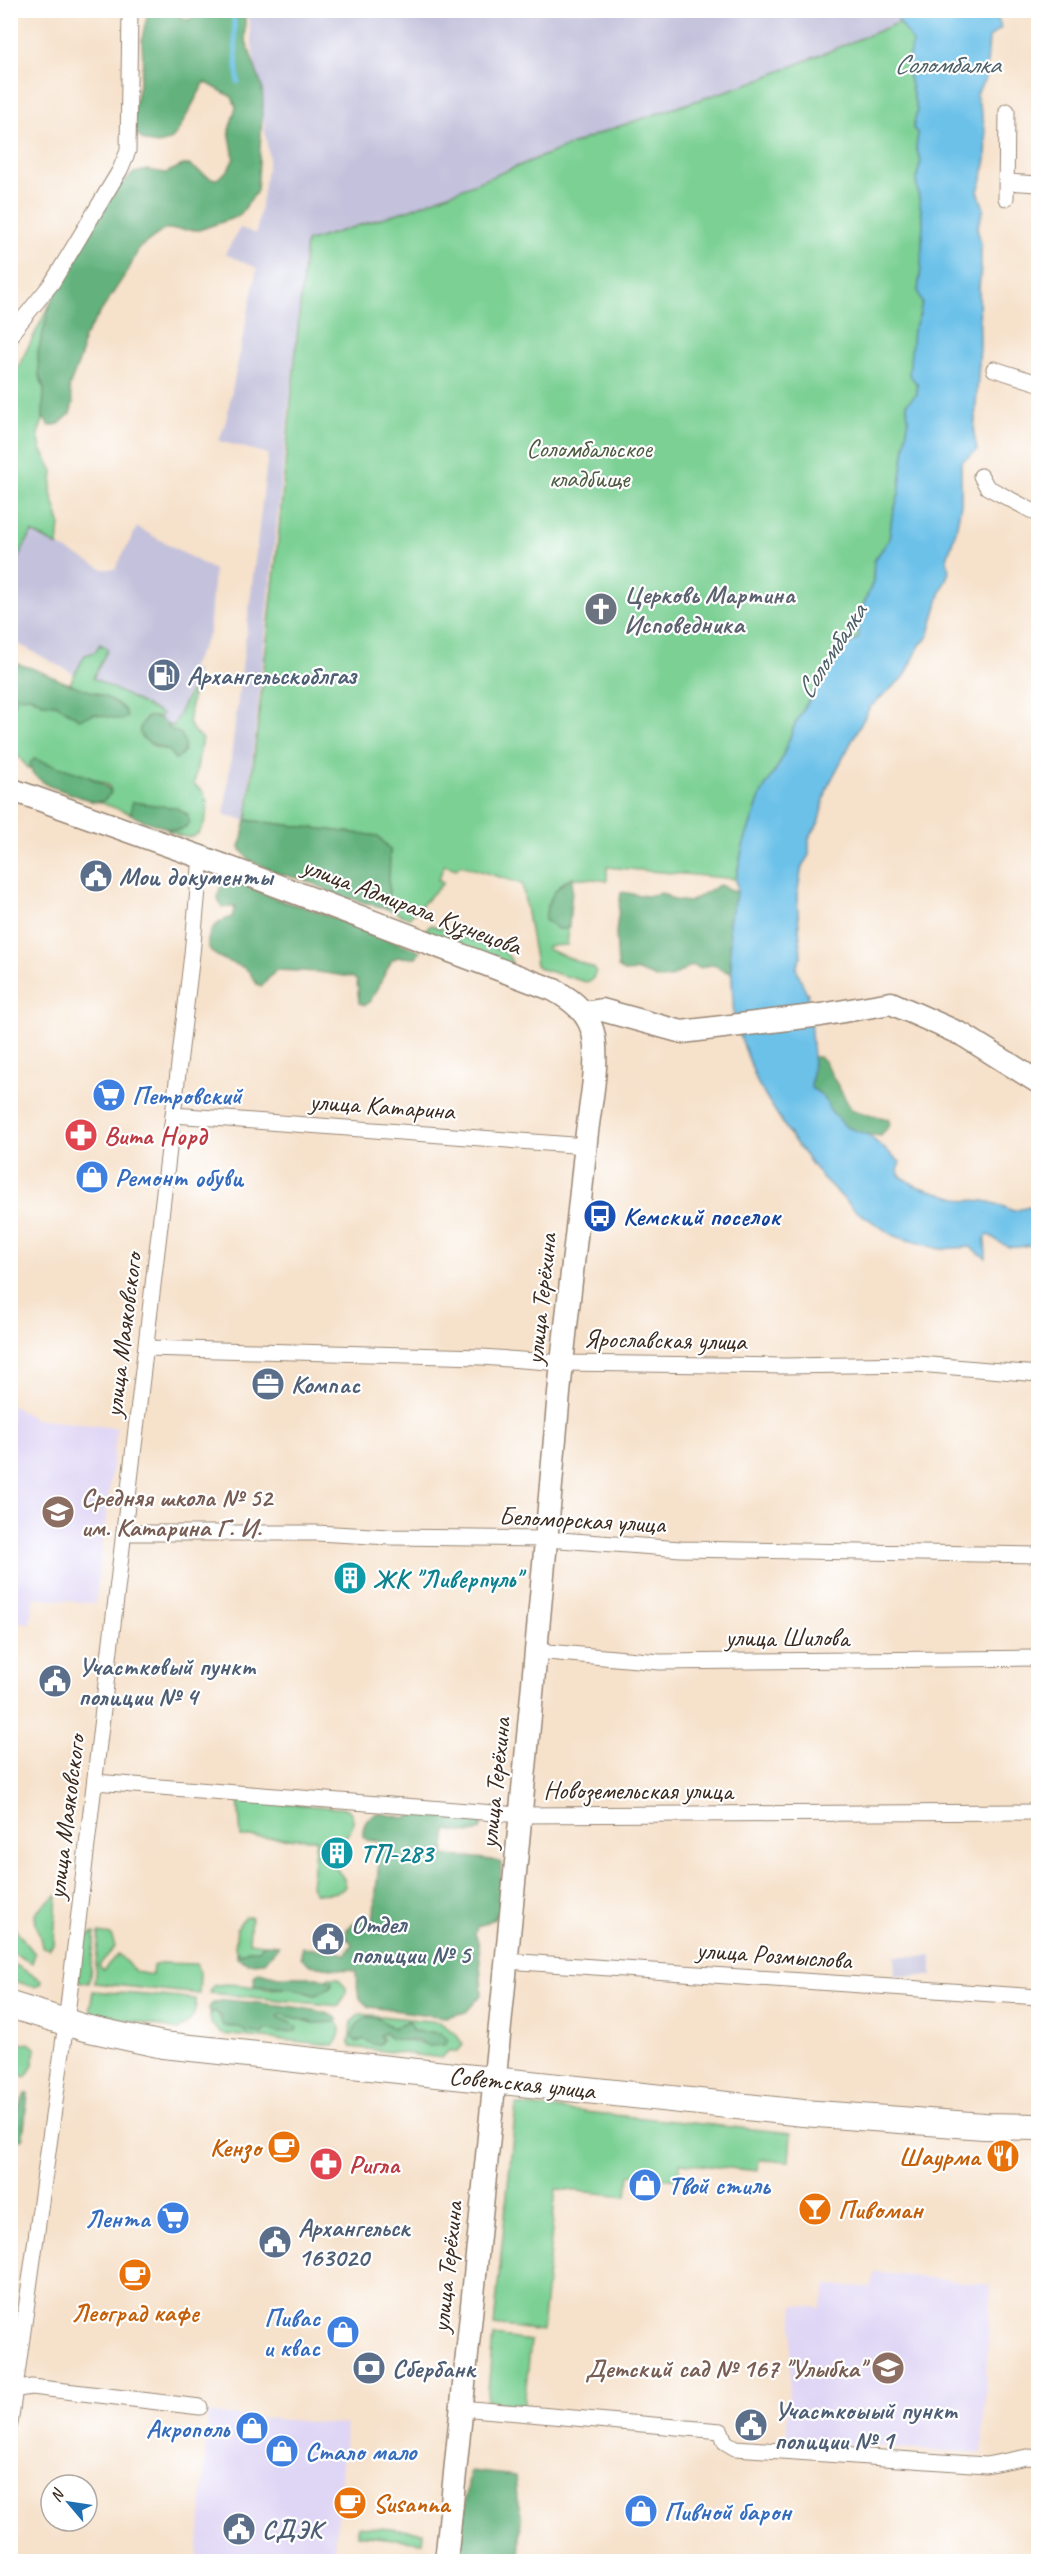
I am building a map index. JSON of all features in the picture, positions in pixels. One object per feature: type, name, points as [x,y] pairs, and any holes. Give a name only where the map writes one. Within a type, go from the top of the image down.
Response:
[{"type":"main road","name":"улица Адмирала Кузнецова","points":[[10,789],[201,857],[554,990],[576,1004],[584,1013]]},
{"type":"main road","points":[[584,1013],[602,1010],[682,1032],[821,1015],[891,1003],[963,1035],[1038,1082]]},
{"type":"main road","name":"улица Терёхина","points":[[446,2562],[547,1539],[562,1363],[595,1055],[593,1035],[584,1013]]},
{"type":"main road","name":"Советская улица","points":[[10,2004],[66,2023],[128,2039],[163,2045],[803,2113],[984,2126],[1038,2127]]},
{"type":"street","points":[[10,339],[52,283],[120,170],[128,152],[130,10]]},
{"type":"street","points":[[1007,111],[1007,190],[1038,184]]},
{"type":"street","points":[[994,369],[1038,383]]},
{"type":"street","points":[[981,476],[987,487],[1038,514]]},
{"type":"street","name":"улица Маяковского","points":[[10,2424],[66,2023],[174,1114],[201,857]]},
{"type":"street","name":"улица Катарина","points":[[174,1114],[586,1146]]},
{"type":"street","name":"Ярославская улица","points":[[146,1348],[482,1357],[562,1363],[785,1366],[918,1364],[1038,1374]]},
{"type":"street","name":"Беломорская улица","points":[[124,1533],[316,1533],[390,1537],[547,1539],[681,1549],[1038,1555]]},
{"type":"street","name":"улица Шилова","points":[[536,1651],[660,1662],[1038,1658]]},
{"type":"street","name":"Новоземельская улица","points":[[95,1782],[520,1815],[1038,1812]]},
{"type":"street","name":"улица Розмыслова","points":[[506,1961],[1038,1997]]},
{"type":"street","points":[[13,2390],[32,2387],[200,2407]]},
{"type":"street","points":[[461,2408],[721,2431],[725,2442],[735,2448],[986,2465],[1028,2457],[1038,2458]]},
{"type":"shaded area","points":[[247,11],[894,11],[898,23],[756,81],[608,130],[411,209],[306,242],[246,820],[224,815],[268,454],[219,441],[226,420],[257,268],[225,254],[240,228],[256,234],[269,158]]},
{"type":"shaded area","points":[[137,527],[214,570],[209,634],[191,668],[197,671],[173,727],[11,640],[11,571],[32,532],[103,569],[115,569]]},
{"type":"shaded area","name":"Средняя школа № 52 им. Катарина Г. И.","points":[[11,1405],[34,1419],[117,1428],[95,1604],[34,1597],[30,1623],[11,1621]]},
{"type":"shaded area","points":[[894,1956],[932,1956],[932,1976],[895,1976]]},
{"type":"shaded area","name":"Детский сад № 167 \"Улыбка\"","points":[[874,2272],[991,2285],[982,2453],[786,2441],[794,2305],[821,2308],[827,2285],[871,2287]]},
{"type":"shaded area","points":[[208,2413],[346,2425],[333,2561],[198,2561]]},
{"type":"green space","points":[[148,11],[178,11],[178,15],[188,20],[200,11],[245,11],[245,38],[262,87],[263,104],[257,191],[239,216],[199,230],[165,229],[139,248],[130,267],[83,339],[81,356],[69,387],[73,403],[70,414],[59,424],[49,426],[43,417],[44,388],[39,375],[38,352],[51,302],[108,201],[120,185],[134,173],[147,170],[166,173],[183,165],[189,165],[210,178],[217,179],[228,170],[234,158],[229,130],[236,107],[232,97],[205,82],[173,138],[162,143],[149,143],[136,131],[134,110],[143,66],[142,38]]},
{"type":"green space","name":"Соломбальское кладбище","points":[[898,23],[905,27],[913,43],[906,64],[917,111],[913,128],[918,134],[916,148],[921,161],[916,180],[923,222],[918,291],[922,303],[913,331],[917,395],[907,403],[908,422],[899,494],[892,517],[889,540],[874,561],[873,582],[857,620],[859,637],[855,641],[841,644],[795,724],[780,763],[762,792],[743,846],[736,879],[607,867],[607,881],[575,878],[563,883],[551,900],[545,920],[558,929],[566,929],[569,926],[567,945],[547,946],[547,949],[594,968],[596,971],[592,980],[586,982],[541,969],[536,965],[522,884],[461,865],[456,869],[444,865],[438,881],[443,883],[409,918],[388,909],[390,850],[378,836],[247,820],[277,551],[306,242],[411,209],[608,130],[756,81]]},
{"type":"green space","points":[[51,302],[38,352],[39,375],[44,388],[43,420],[38,434],[41,449],[53,471],[51,493],[60,523],[58,546],[32,532],[11,571],[11,381]]},
{"type":"green space","points":[[100,644],[108,649],[93,678],[162,714],[159,717],[145,718],[141,737],[155,747],[168,750],[175,759],[184,752],[185,743],[182,737],[169,729],[167,724],[173,727],[190,691],[192,692],[189,722],[195,733],[202,738],[194,785],[200,789],[207,800],[206,819],[196,835],[185,837],[168,831],[167,829],[182,829],[189,823],[180,810],[132,802],[131,814],[99,802],[103,801],[111,790],[108,785],[34,759],[29,769],[11,748],[11,709],[16,697],[28,695],[43,703],[56,704],[79,718],[95,714],[120,719],[121,707],[97,693],[69,685],[85,655],[95,652]]},
{"type":"green space","points":[[11,663],[32,668],[101,695],[118,705],[127,716],[122,720],[95,714],[79,719],[56,704],[43,703],[30,696],[16,697],[11,709]]},
{"type":"green space","points":[[147,717],[161,719],[169,729],[181,734],[185,746],[181,756],[175,759],[168,750],[144,740],[140,731]]},
{"type":"green space","points":[[34,759],[89,777],[107,787],[111,793],[103,801],[94,802],[47,785],[32,773],[30,763]]},
{"type":"green space","points":[[132,802],[177,808],[188,815],[189,823],[182,829],[174,830],[140,820],[131,814]]},
{"type":"green space","points":[[246,820],[378,836],[390,850],[388,909],[341,896],[249,860],[240,848]]},
{"type":"green space","points":[[573,877],[569,926],[566,929],[558,929],[545,920],[547,906],[557,889]]},
{"type":"green space","points":[[232,880],[277,899],[302,906],[420,951],[416,958],[398,957],[392,960],[371,1000],[365,1005],[359,1003],[357,981],[352,977],[318,972],[276,970],[261,987],[246,969],[219,957],[209,948],[210,934],[216,925],[232,917],[235,907],[222,907],[218,899],[223,883]]},
{"type":"green space","points":[[719,885],[737,892],[729,922],[731,973],[714,964],[700,968],[692,965],[670,978],[659,979],[638,971],[624,972],[618,967],[616,933],[621,892],[646,896],[662,893],[674,900],[689,902]]},
{"type":"green space","points":[[431,925],[505,951],[511,960],[512,969],[425,930]]},
{"type":"green space","points":[[813,1057],[819,1057],[824,1061],[851,1109],[888,1119],[890,1124],[881,1136],[858,1133],[846,1127],[830,1110],[823,1096],[811,1088]]},
{"type":"green space","points":[[238,1799],[348,1809],[353,1821],[351,1828],[343,1839],[326,1842],[323,1860],[335,1863],[336,1869],[345,1882],[345,1887],[337,1892],[315,1893],[311,1886],[316,1839],[241,1837]]},
{"type":"green space","points":[[378,1813],[406,1818],[418,1813],[476,1816],[481,1820],[481,1826],[476,1832],[464,1833],[447,1830],[444,1855],[501,1863],[500,1909],[494,1919],[477,1927],[475,1933],[479,1946],[482,1994],[466,2012],[445,2017],[370,2007],[358,1995],[355,1971],[310,1965],[301,1957],[302,1947],[346,1954],[352,1944],[346,1936],[347,1929],[358,1920],[373,1922],[381,1842],[367,1840],[363,1832],[369,1819]]},
{"type":"green space","points":[[57,1895],[54,1943],[49,1949],[42,1947],[35,1914]]},
{"type":"green space","points":[[244,1917],[251,1917],[249,1942],[264,1944],[259,1950],[248,1950],[240,1955],[235,1948],[237,1928]]},
{"type":"green space","points":[[11,1924],[35,1954],[32,1963],[11,1952]]},
{"type":"green space","points":[[95,1933],[89,1983],[78,1981],[82,1946],[89,1935]]},
{"type":"green space","points":[[99,1933],[111,1935],[115,1947],[99,1965],[103,1970],[118,1954],[136,1972],[152,1975],[153,1966],[160,1963],[196,1964],[200,1973],[199,1994],[94,1983]]},
{"type":"green space","points":[[264,1944],[279,1945],[265,1962],[248,1963],[237,1958],[237,1952],[241,1955],[248,1950],[259,1950]]},
{"type":"green space","points":[[10,1962],[42,1980],[41,1984],[34,1987],[11,1980]]},
{"type":"green space","points":[[259,1972],[278,1977],[318,1977],[332,1982],[331,1988],[315,1995],[297,1989],[255,1986],[254,1976]]},
{"type":"green space","points":[[338,1978],[346,1988],[346,1994],[339,2006],[210,1993],[213,1986],[225,1984],[269,1989],[294,1988],[315,1995],[331,1988],[332,1982],[327,1980]]},
{"type":"green space","points":[[93,1991],[196,1999],[195,2009],[190,2021],[178,2030],[93,2013],[90,2008]]},
{"type":"green space","points":[[224,2000],[304,2008],[332,2015],[338,2020],[337,2022],[314,2023],[281,2014],[278,2017],[297,2026],[296,2031],[280,2033],[267,2029],[261,2034],[254,2031],[248,2033],[239,2027],[224,2026],[221,2016],[215,2011],[210,2014],[209,2008],[212,2004]]},
{"type":"green space","points":[[215,2011],[228,2027],[239,2027],[246,2032],[263,2033],[266,2029],[289,2033],[294,2025],[278,2017],[281,2014],[314,2023],[337,2022],[340,2034],[333,2045],[222,2034],[211,2024],[210,2014]]},
{"type":"green space","points":[[360,2014],[439,2022],[456,2034],[463,2045],[458,2051],[448,2051],[442,2058],[351,2047],[349,2044],[351,2022]],"holes":[[[368,2017],[377,2018],[393,2028],[408,2022],[411,2024],[412,2031],[440,2033],[448,2040],[445,2044],[424,2044],[389,2037],[385,2033],[380,2035],[383,2039],[380,2044],[372,2044],[365,2039],[357,2042],[352,2037],[355,2028]]]},
{"type":"green space","points":[[368,2017],[377,2018],[393,2028],[408,2022],[411,2024],[412,2031],[440,2033],[448,2040],[444,2045],[429,2046],[419,2041],[391,2039],[385,2033],[380,2035],[382,2041],[378,2045],[365,2039],[356,2041],[352,2037],[354,2031],[360,2022]]},
{"type":"green space","points":[[29,2043],[35,2048],[33,2065],[26,2077],[11,2072],[11,2045]]},
{"type":"green space","points":[[25,2094],[28,2094],[21,2140],[11,2135],[11,2120]]},
{"type":"green space","points":[[516,2105],[791,2133],[789,2161],[759,2159],[758,2171],[680,2163],[678,2180],[629,2175],[627,2196],[556,2189],[542,2331],[494,2325]]},
{"type":"green space","points":[[493,2336],[531,2341],[524,2405],[487,2401]]},
{"type":"green space","points":[[470,2471],[515,2476],[517,2500],[521,2513],[519,2561],[456,2562]]},
{"type":"green space","points":[[358,2526],[423,2532],[422,2542],[357,2535]]},
{"type":"water","name":"Соломбалка","points":[[894,11],[996,11],[1001,28],[989,38],[986,77],[976,95],[983,119],[986,143],[985,167],[978,191],[984,209],[977,228],[981,244],[981,266],[980,347],[974,434],[977,451],[961,462],[961,504],[947,559],[949,572],[940,594],[928,637],[920,645],[905,676],[870,707],[827,788],[818,824],[809,838],[809,855],[802,866],[797,896],[801,956],[796,968],[808,994],[813,1057],[811,1088],[823,1096],[830,1110],[846,1127],[868,1135],[900,1162],[899,1175],[916,1186],[967,1201],[991,1202],[1013,1211],[1038,1205],[1038,1244],[1008,1247],[989,1235],[985,1238],[986,1258],[970,1247],[940,1249],[894,1236],[855,1210],[821,1176],[792,1138],[758,1084],[734,1020],[729,922],[737,892],[736,879],[743,846],[762,792],[780,763],[795,724],[842,644],[855,641],[859,637],[857,620],[873,582],[874,561],[889,540],[892,517],[899,494],[908,422],[907,403],[917,394],[917,384],[909,374],[913,331],[922,303],[918,291],[923,222],[916,180],[921,161],[916,148],[918,134],[913,128],[917,111],[906,64],[913,43]]},
{"type":"waterway","points":[[233,10],[238,82]]},
{"type":"place","name":"Церковь Мартина Исповедника","points":[[601,609]]},
{"type":"place","name":"Архангельскоблгаз","points":[[164,675]]},
{"type":"place","name":"Мои документы","points":[[96,876]]},
{"type":"place","name":"Петровский","points":[[109,1095]]},
{"type":"place","name":"Вита Норд","points":[[81,1135]]},
{"type":"place","name":"Ремонт обуви","points":[[92,1177]]},
{"type":"place","name":"Кемский поселок","points":[[600,1216]]},
{"type":"place","name":"Компас","points":[[268,1384]]},
{"type":"place","name":"Средняя школа № 52 им. Катарина Г. И.","points":[[58,1512]]},
{"type":"place","name":"ЖК \"Ливерпуль\"","points":[[350,1578]]},
{"type":"place","name":"Участковый пункт полиции № 4","points":[[55,1681]]},
{"type":"place","name":"ТП-283","points":[[337,1853]]},
{"type":"place","name":"Отдел полиции № 5","points":[[328,1939]]},
{"type":"place","name":"Кензо","points":[[284,2147]]},
{"type":"place","name":"Шаурма","points":[[1003,2156]]},
{"type":"place","name":"Ригла","points":[[326,2164]]},
{"type":"place","name":"Твой стиль","points":[[645,2185]]},
{"type":"place","name":"Пивоман","points":[[815,2209]]},
{"type":"place","name":"Лента","points":[[173,2218]]},
{"type":"place","name":"Архангельск 163020","points":[[275,2242]]},
{"type":"place","name":"Леоград кафе","points":[[135,2275]]},
{"type":"place","name":"Пивас и квас","points":[[343,2332]]},
{"type":"place","name":"Сбербанк","points":[[369,2368]]},
{"type":"place","name":"Детский сад № 167 \"Улыбка\"","points":[[888,2368]]},
{"type":"place","name":"Участкоыый пункт полиции № 1","points":[[751,2425]]},
{"type":"place","name":"Акрополь","points":[[252,2428]]},
{"type":"place","name":"Стало мало","points":[[282,2451]]},
{"type":"place","name":"Susanna","points":[[350,2503]]},
{"type":"place","name":"Пивной барон","points":[[641,2511]]},
{"type":"place","name":"СДЭК","points":[[239,2529]]}]
